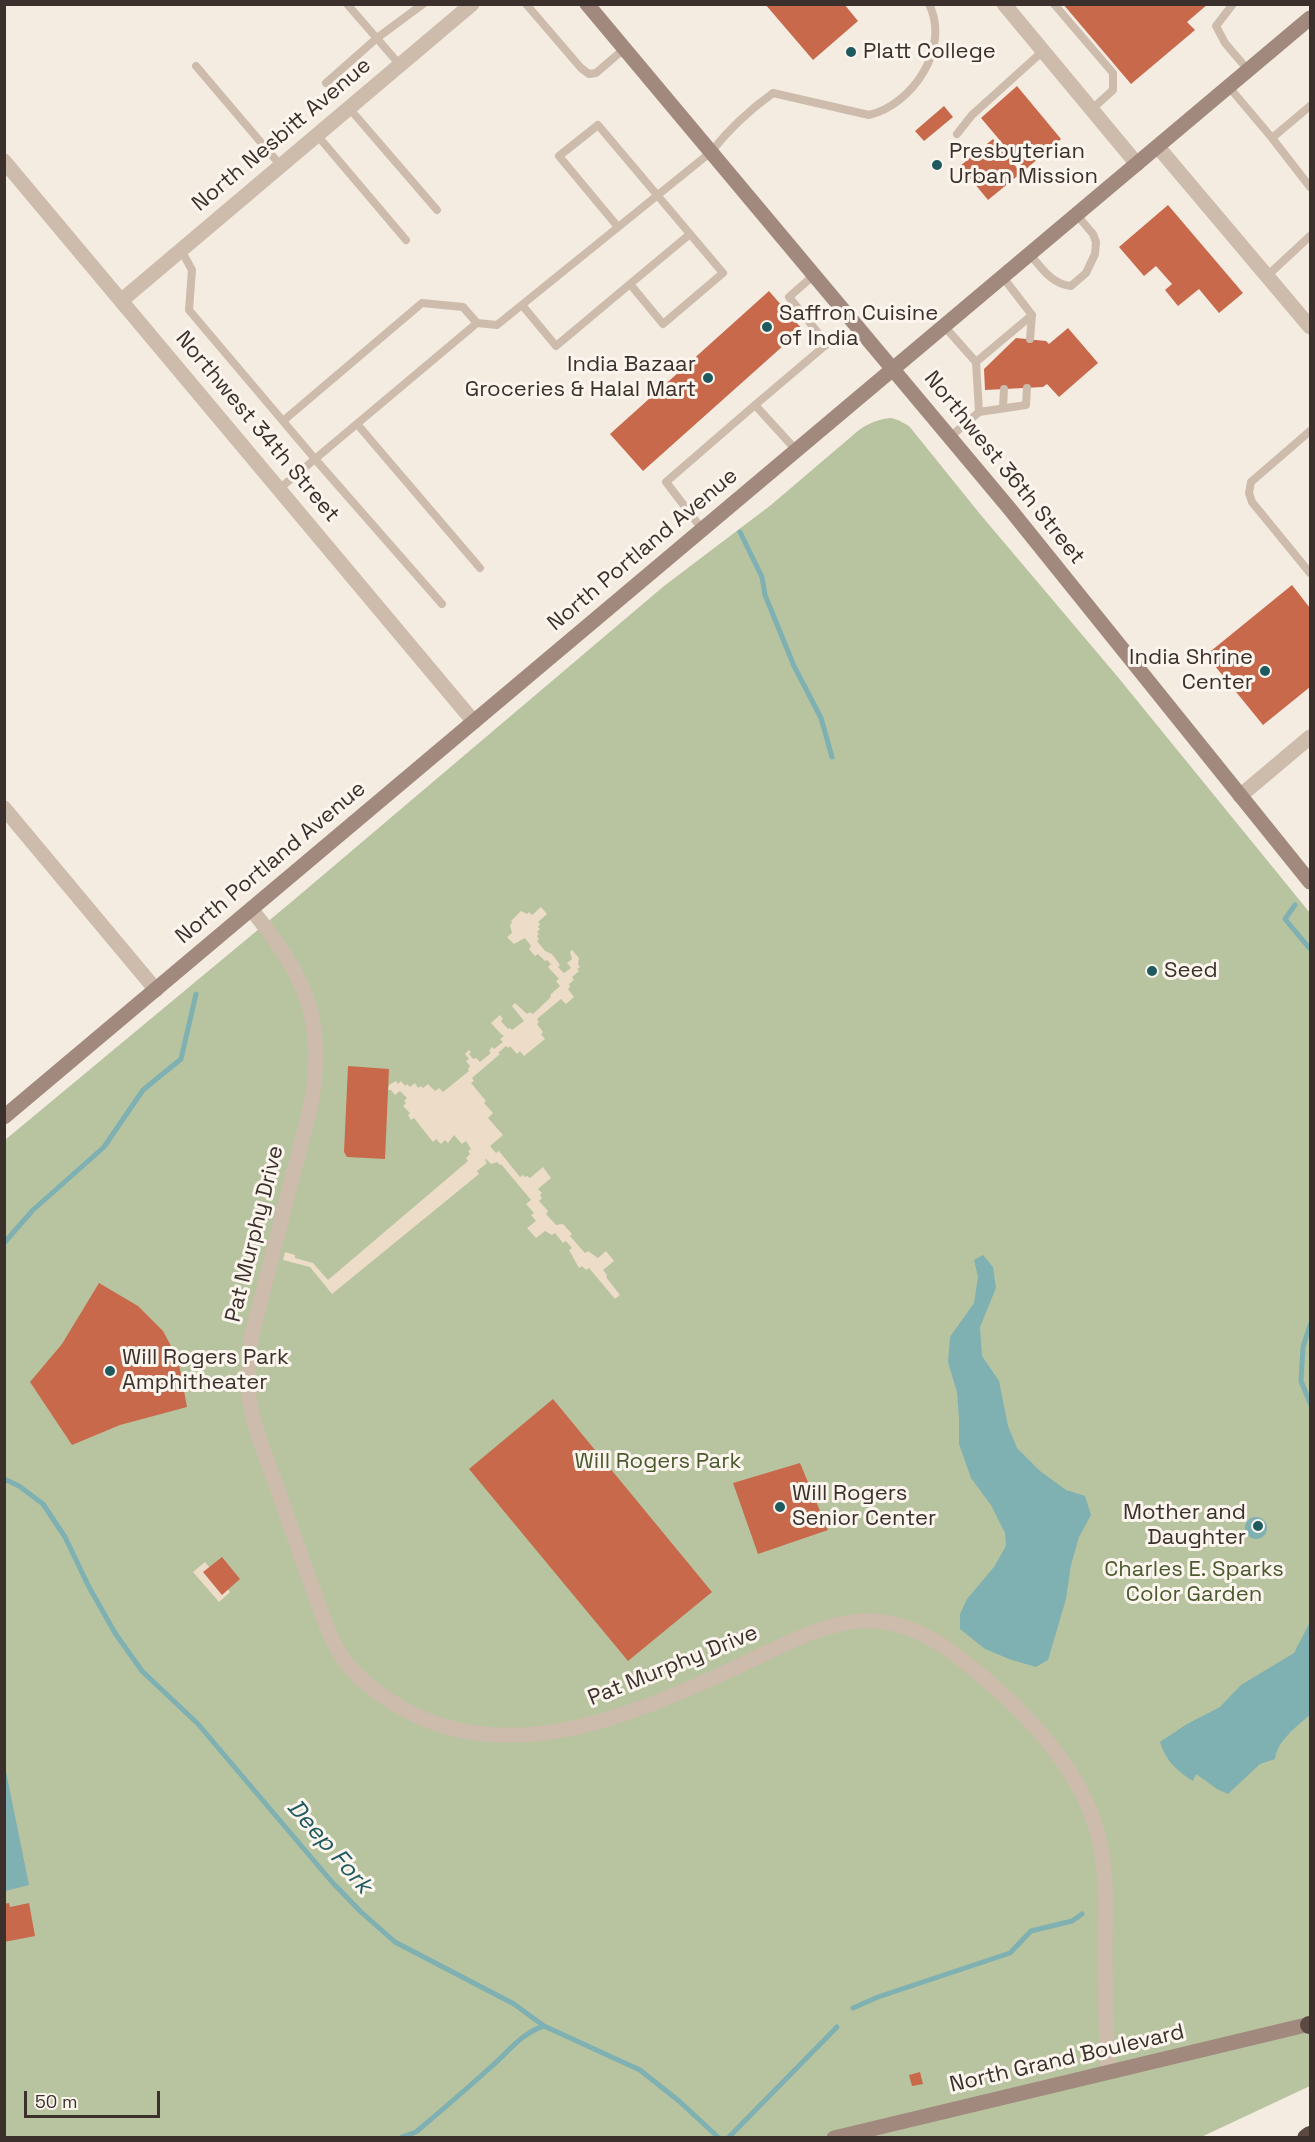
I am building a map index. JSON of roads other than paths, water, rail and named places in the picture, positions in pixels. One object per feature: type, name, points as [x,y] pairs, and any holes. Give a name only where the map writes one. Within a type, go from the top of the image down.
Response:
[{"type":"highway","points":[[1306,2138],[1311,2135]]},
{"type":"main road","name":"Northwest 36th Street","points":[[587,4],[950,437],[1311,882]]},
{"type":"main road","name":"North Portland Avenue","points":[[4,1117],[1311,18]]},
{"type":"main road","name":"North Grand Boulevard","points":[[834,2138],[1310,2025]]},
{"type":"street","name":"North Nesbitt Avenue","points":[[122,300],[472,4]]},
{"type":"street","points":[[1004,4],[1137,165]]},
{"type":"street","points":[[1158,147],[1311,327]]},
{"type":"street","name":"Northwest 34th Street","points":[[4,161],[474,722]]},
{"type":"street","points":[[1240,796],[1311,737]]},
{"type":"street","points":[[4,808],[156,990]]},
{"type":"street","name":"Pat Murphy Drive","points":[[250,909],[277,942],[300,980],[312,1015],[317,1057],[311,1105],[251,1338],[249,1395],[256,1430],[306,1570],[321,1611],[344,1660],[382,1696],[402,1709],[446,1728],[496,1737],[530,1736],[595,1723],[649,1705],[813,1633],[844,1623],[858,1621],[888,1623],[915,1631],[942,1644],[1023,1713],[1063,1761],[1084,1795],[1101,1845],[1107,1895],[1108,2072]]},
{"type":"lane","points":[[348,4],[400,65]]},
{"type":"lane","points":[[326,83],[377,38],[423,4]]},
{"type":"lane","points":[[526,4],[581,68],[589,74],[596,73],[624,49]]},
{"type":"lane","points":[[283,421],[422,303],[463,307],[477,322],[497,325],[711,152],[750,109],[773,93],[869,115],[885,111],[900,100],[926,70],[934,49],[935,29],[929,4]]},
{"type":"lane","points":[[1054,4],[1113,73],[1113,90],[1091,110]]},
{"type":"lane","points":[[1233,4],[1216,26],[1225,43],[1248,70]]},
{"type":"lane","points":[[957,134],[972,115],[1043,51]]},
{"type":"lane","points":[[196,66],[281,166]]},
{"type":"lane","points":[[1229,87],[1311,187]]},
{"type":"lane","points":[[1272,138],[1311,106]]},
{"type":"lane","points":[[349,108],[437,210]]},
{"type":"lane","points":[[618,227],[559,156],[598,125],[723,273],[663,324],[630,284]]},
{"type":"lane","points":[[317,135],[405,240]]},
{"type":"lane","points":[[1029,253],[1059,285],[1071,286],[1086,273],[1095,254],[1096,242],[1094,234],[1076,214]]},
{"type":"lane","points":[[522,305],[556,346],[690,234]]},
{"type":"lane","points":[[1267,276],[1311,236]]},
{"type":"lane","points":[[181,250],[192,270],[189,310],[442,604]]},
{"type":"lane","points":[[702,530],[666,482],[827,344],[789,297],[814,275]]},
{"type":"lane","points":[[1002,276],[1032,315],[1030,339]]},
{"type":"lane","points":[[976,362],[1032,315]]},
{"type":"lane","points":[[279,489],[477,322]]},
{"type":"lane","points":[[944,326],[976,362],[979,412]]},
{"type":"lane","points":[[1008,334],[1008,346]]},
{"type":"lane","points":[[950,437],[979,412],[1026,405],[1027,388]]},
{"type":"lane","points":[[1003,407],[1005,389]]},
{"type":"lane","points":[[755,405],[796,450]]},
{"type":"lane","points":[[357,424],[480,568]]},
{"type":"lane","points":[[1311,431],[1251,482],[1249,493],[1252,502],[1311,573]]},
{"type":"water","points":[[983,1255],[993,1267],[996,1288],[980,1327],[982,1356],[999,1381],[1008,1426],[1017,1448],[1040,1471],[1066,1490],[1085,1496],[1091,1515],[1079,1537],[1071,1565],[1066,1599],[1048,1660],[1036,1667],[985,1649],[960,1629],[960,1614],[967,1599],[994,1567],[1006,1546],[1005,1533],[991,1505],[971,1478],[959,1444],[957,1392],[948,1362],[950,1337],[974,1303],[978,1277],[974,1260]]},
{"type":"water","points":[[1252,1517],[1260,1517],[1267,1524],[1267,1532],[1260,1539],[1252,1539],[1245,1532],[1245,1524]]},
{"type":"water","points":[[1310,1622],[1310,1715],[1279,1746],[1275,1759],[1260,1764],[1228,1794],[1196,1774],[1193,1781],[1177,1769],[1165,1755],[1160,1742],[1187,1724],[1220,1707],[1241,1685],[1294,1653]]},
{"type":"water","points":[[4,1762],[29,1885],[5,1891]]},
{"type":"waterway","points":[[740,532],[762,577],[765,595],[794,666],[821,718],[832,757]]},
{"type":"waterway","points":[[1295,905],[1285,919],[1310,949]]},
{"type":"waterway","points":[[4,1243],[33,1210],[104,1147],[143,1090],[181,1059],[196,994]]},
{"type":"waterway","points":[[1310,1325],[1303,1347],[1301,1381],[1310,1403]]},
{"type":"waterway","name":"Deep Fork","points":[[4,1479],[19,1486],[43,1504],[65,1537],[89,1587],[115,1633],[142,1671],[198,1724],[332,1882],[361,1912],[395,1942],[514,2004],[544,2026],[640,2070],[679,2101],[719,2138]]},
{"type":"waterway","points":[[853,2008],[878,1997],[1010,1953],[1031,1931],[1072,1921],[1082,1914]]},
{"type":"waterway","points":[[402,2137],[416,2132],[523,2037],[544,2026]]},
{"type":"waterway","points":[[728,2138],[837,2027]]},
{"type":"place","name":"Platt College","points":[[851,52]]},
{"type":"place","name":"Presbyterian Urban Mission","points":[[937,165]]},
{"type":"place","name":"Saffron Cuisine of India","points":[[767,327]]},
{"type":"place","name":"India Bazaar Groceries & Halal Mart","points":[[708,378]]},
{"type":"place","name":"India Shrine Center","points":[[1265,671]]},
{"type":"place","name":"Seed","points":[[1152,971]]},
{"type":"place","name":"Will Rogers Park Amphitheater","points":[[110,1371]]},
{"type":"place","name":"Will Rogers Senior Center","points":[[780,1507]]},
{"type":"place","name":"Mother and Daughter","points":[[1258,1526]]},
{"type":"park label","name":"Will Rogers Park","points":[[658,1462]]},
{"type":"park label","name":"Charles E. Sparks Color Garden","points":[[1194,1583]]}]
